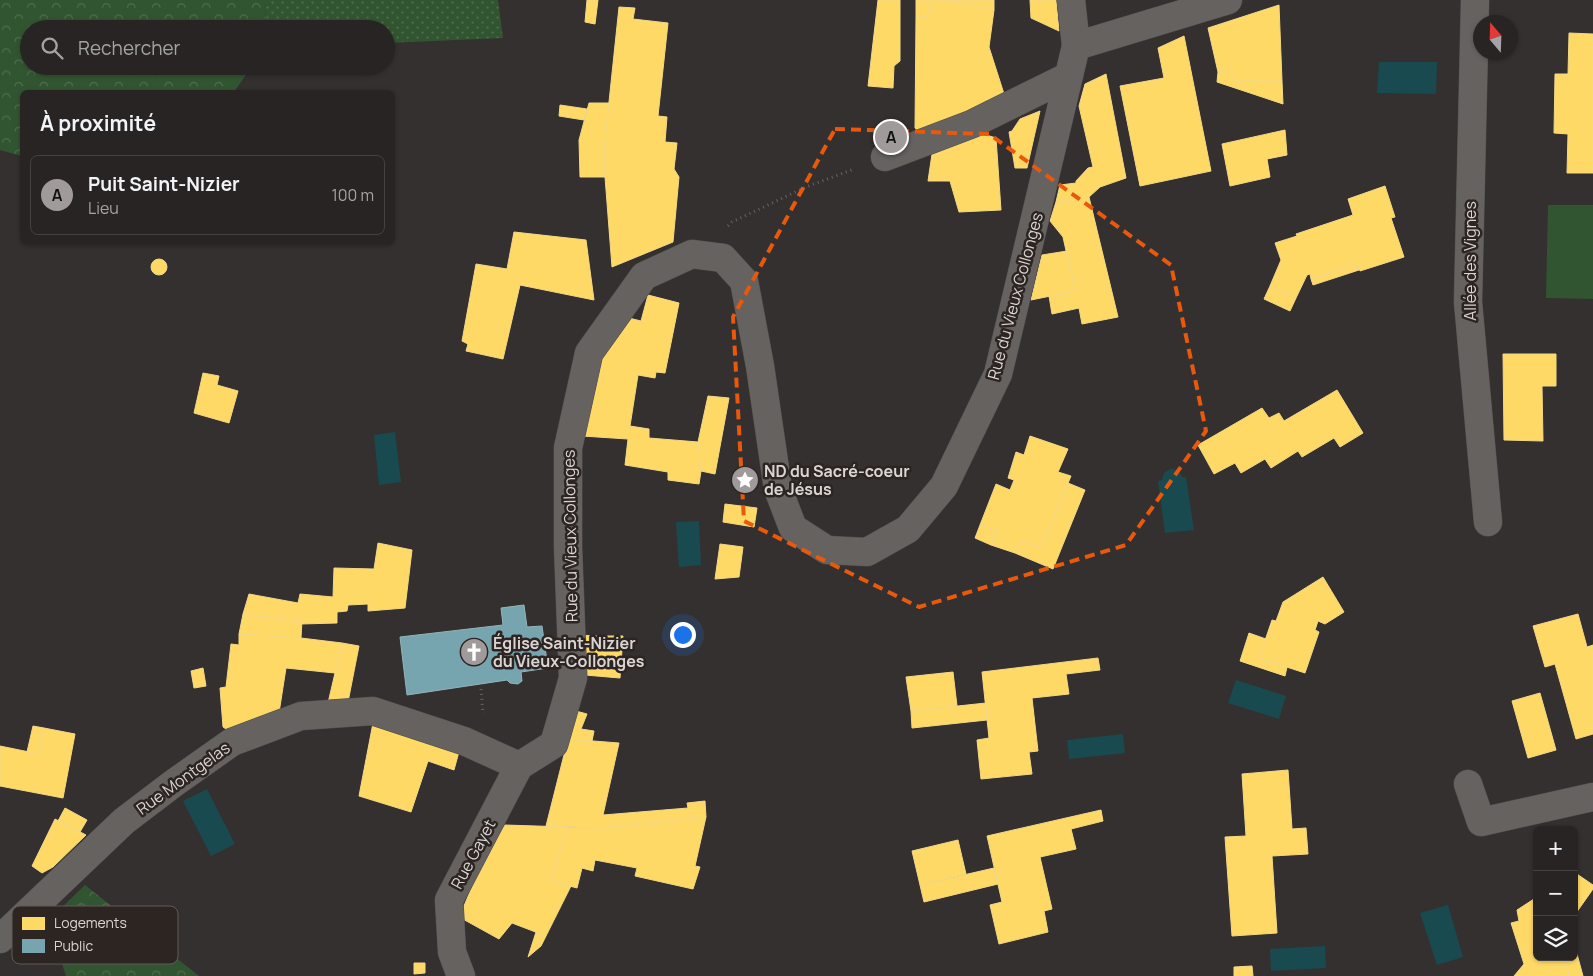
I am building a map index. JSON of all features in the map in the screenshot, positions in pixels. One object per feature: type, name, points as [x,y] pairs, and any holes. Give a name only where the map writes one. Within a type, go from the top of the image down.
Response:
[{"type":"street","name":"Rue du Vieux Collonges","points":[[519,766],[554,744],[573,678],[568,547],[568,448],[588,353],[644,276],[692,254],[723,258],[744,281],[760,366],[778,489],[792,528],[827,550],[867,552],[908,528],[944,486],[998,374],[1076,46],[1071,0]]},
{"type":"street","points":[[1076,46],[1228,0]]},
{"type":"street","name":"Allée des Vignes","points":[[1475,0],[1468,302],[1488,522]]},
{"type":"street","points":[[885,157],[972,124],[1069,76]]},
{"type":"street","name":"Rue Montgelas","points":[[35,906],[124,821],[174,783],[232,742],[301,716],[373,711],[464,741],[519,766]]},
{"type":"street","name":"Rue Gayet","points":[[461,976],[452,952],[449,900],[519,766]]},
{"type":"street","points":[[1468,784],[1481,822],[1593,796]]},
{"type":"street","name":"Rue Montgelas","points":[[0,939],[12,928]]},
{"type":"path","points":[[692,254],[732,222],[806,187],[885,157]]},
{"type":"path","points":[[481,689],[484,709]]},
{"type":"highlighted area","points":[[835,129],[989,134],[1171,265],[1206,431],[1126,545],[919,607],[744,521],[733,317]]},
{"type":"green space","points":[[0,0],[266,0],[265,20],[20,20],[20,75],[246,75],[235,90],[20,90],[20,155],[0,150]]},
{"type":"green space","points":[[266,0],[498,0],[503,38],[395,43],[395,20],[265,20]]},
{"type":"green space","points":[[1548,205],[1593,205],[1593,299],[1546,298]]},
{"type":"green space","points":[[85,885],[111,906],[63,906]]},
{"type":"green space","points":[[178,959],[199,976],[66,976],[62,964],[178,964]]},
{"type":"water","points":[[1379,62],[1437,62],[1436,94],[1377,93]]},
{"type":"water","points":[[395,432],[401,482],[379,485],[374,435]]},
{"type":"water","points":[[1170,469],[1179,472],[1182,477],[1186,477],[1194,530],[1165,533],[1158,481],[1162,480],[1164,473]]},
{"type":"water","points":[[699,521],[701,565],[679,567],[676,522]]},
{"type":"water","points":[[1236,680],[1286,696],[1279,719],[1228,703]]},
{"type":"water","points":[[1123,734],[1125,753],[1069,759],[1067,740]]},
{"type":"water","points":[[207,789],[235,844],[211,856],[183,801]]},
{"type":"water","points":[[1448,905],[1463,957],[1437,965],[1420,913]]},
{"type":"water","points":[[1325,946],[1326,968],[1271,971],[1270,949]]},
{"type":"building: Logements","points":[[587,0],[598,0],[595,24],[585,22]]},
{"type":"building: Logements","points":[[878,0],[900,0],[900,61],[894,66],[893,88],[868,86]]},
{"type":"building: Logements","points":[[916,0],[932,0],[929,16],[916,16]]},
{"type":"building: Logements","points":[[932,0],[942,0],[994,10],[989,47],[1005,97],[985,101],[987,113],[920,132],[915,128],[916,16],[929,16]]},
{"type":"building: Logements","points":[[942,0],[994,0],[994,10]]},
{"type":"building: Logements","points":[[1030,0],[1056,0],[1059,31],[1031,18]]},
{"type":"building: Logements","points":[[1279,5],[1282,81],[1236,81],[1231,72],[1222,70],[1218,72],[1208,28]]},
{"type":"building: Logements","points":[[619,7],[635,8],[633,19],[668,23],[658,116],[667,117],[665,142],[677,143],[674,169],[679,177],[673,242],[612,267],[605,177],[605,140]]},
{"type":"building: Logements","points":[[1569,33],[1593,34],[1593,173],[1567,173],[1568,134],[1554,133],[1555,74],[1568,74]]},
{"type":"building: Logements","points":[[1184,36],[1211,171],[1140,186],[1120,86],[1164,78],[1158,48]]},
{"type":"building: Logements","points":[[1222,70],[1231,72],[1236,81],[1282,81],[1283,104],[1217,82],[1218,72]]},
{"type":"building: Logements","points":[[1106,74],[1126,178],[1100,187],[1089,197],[1056,202],[1060,185],[1076,183],[1088,168],[1093,167],[1079,106],[1085,84]]},
{"type":"building: Logements","points":[[589,103],[609,103],[605,140],[605,177],[580,177],[579,140]]},
{"type":"building: Logements","points":[[560,105],[587,109],[584,120],[559,116]]},
{"type":"building: Logements","points":[[1040,111],[1027,168],[1015,168],[1009,132],[1012,131],[1020,119]]},
{"type":"building: Logements","points":[[1285,130],[1287,155],[1267,159],[1270,177],[1230,186],[1222,144]]},
{"type":"building: Logements","points":[[983,134],[996,138],[1001,210],[959,212],[950,181],[928,181],[932,154]]},
{"type":"building: Logements","points":[[1385,186],[1395,217],[1391,218],[1404,257],[1360,271],[1357,264],[1311,279],[1310,274],[1307,275],[1296,298],[1270,286],[1281,260],[1275,243],[1353,215],[1348,199]]},
{"type":"building: Logements","points":[[1089,197],[1118,317],[1082,324],[1079,308],[1052,314],[1049,296],[1075,291],[1063,237],[1050,221],[1056,202]]},
{"type":"building: Logements","points":[[514,232],[586,240],[594,300],[520,285],[503,359],[466,351],[468,344],[462,341],[476,264],[507,269]]},
{"type":"building: Logements","points":[[1067,251],[1075,291],[1031,300],[1042,255]]},
{"type":"building: Logements","points":[[159,259],[167,267],[159,275],[151,267]]},
{"type":"building: Logements","points":[[1357,264],[1359,270],[1313,285],[1311,279]]},
{"type":"building: Logements","points":[[1270,286],[1296,298],[1290,311],[1264,299]]},
{"type":"building: Logements","points":[[648,295],[679,303],[665,373],[656,372],[655,378],[638,375],[630,426],[649,429],[649,438],[698,442],[701,471],[699,484],[668,480],[668,472],[625,465],[628,439],[582,436],[595,359],[625,317],[641,321]]},
{"type":"building: Logements","points":[[1503,354],[1556,354],[1556,386],[1542,386],[1543,441],[1504,440]]},
{"type":"building: Logements","points":[[203,373],[219,376],[217,385],[238,391],[229,423],[194,413]]},
{"type":"building: Logements","points":[[1337,390],[1363,433],[1340,447],[1334,438],[1302,457],[1298,451],[1271,468],[1265,459],[1241,473],[1235,463],[1214,474],[1198,445],[1262,408],[1269,418],[1279,413],[1284,421]]},
{"type":"building: Logements","points":[[708,396],[729,398],[715,474],[701,471],[698,442]]},
{"type":"building: Logements","points":[[1030,436],[1068,449],[1058,472],[1071,476],[1041,548],[1022,540],[1015,553],[991,545],[997,531],[980,525],[996,484],[1010,490],[1014,480],[1008,478],[1016,452],[1024,455]]},
{"type":"building: Logements","points":[[1068,483],[1085,490],[1053,569],[1015,553],[1022,540],[1041,548]]},
{"type":"building: Logements","points":[[725,504],[757,508],[754,527],[723,522]]},
{"type":"building: Logements","points":[[980,525],[997,531],[991,545],[975,538]]},
{"type":"building: Logements","points":[[378,543],[412,550],[405,608],[368,611],[368,604],[348,605],[347,611],[337,612],[337,623],[301,624],[302,621],[243,614],[249,594],[298,603],[300,594],[333,597],[334,568],[374,569]]},
{"type":"building: Logements","points":[[720,544],[743,547],[739,577],[715,579]]},
{"type":"building: Logements","points":[[1323,577],[1344,612],[1325,624],[1318,621],[1315,630],[1319,632],[1305,673],[1259,658],[1272,620],[1276,621],[1283,602]]},
{"type":"building: Logements","points":[[243,614],[302,621],[301,638],[239,634]]},
{"type":"building: Logements","points":[[1578,614],[1587,647],[1593,645],[1593,734],[1576,739],[1555,664],[1545,667],[1533,626]]},
{"type":"building: Logements","points":[[1249,633],[1266,639],[1259,658],[1287,667],[1285,676],[1240,661]]},
{"type":"building: Logements","points":[[239,634],[342,643],[335,673],[286,668],[279,713],[231,732],[223,727],[220,688],[226,687],[231,644],[239,645]]},
{"type":"building: Logements","points":[[581,635],[623,636],[620,678],[585,675]]},
{"type":"building: Logements","points":[[342,643],[359,646],[348,702],[328,703]]},
{"type":"building: Logements","points":[[1098,658],[1100,670],[1066,674],[1069,694],[1032,698],[1038,751],[1029,752],[1032,774],[981,779],[977,740],[989,738],[982,672]]},
{"type":"building: Logements","points":[[203,668],[206,686],[194,688],[191,671]]},
{"type":"building: Logements","points":[[953,672],[957,706],[911,711],[906,677]]},
{"type":"building: Logements","points":[[1540,693],[1556,750],[1528,758],[1512,701]]},
{"type":"building: Logements","points":[[986,703],[987,720],[912,728],[911,711]]},
{"type":"building: Logements","points":[[576,711],[587,714],[581,729],[594,731],[592,741],[568,739]]},
{"type":"building: Logements","points":[[373,723],[460,748],[454,770],[428,761],[411,812],[359,796]]},
{"type":"building: Logements","points":[[33,726],[44,728],[39,754],[27,752]]},
{"type":"building: Logements","points":[[44,728],[75,734],[63,798],[0,786],[0,746],[39,754]]},
{"type":"building: Logements","points":[[568,739],[619,743],[603,815],[688,808],[687,803],[705,801],[706,817],[603,828],[546,826]]},
{"type":"building: Logements","points":[[1288,770],[1292,829],[1306,828],[1308,854],[1272,856],[1277,933],[1232,936],[1225,837],[1246,836],[1242,774]]},
{"type":"building: Logements","points":[[65,808],[87,820],[80,832],[58,821]]},
{"type":"building: Logements","points":[[1101,810],[1103,821],[1071,829],[1076,849],[1040,857],[1052,909],[1044,911],[1048,932],[999,944],[990,905],[1002,902],[987,836]]},
{"type":"building: Logements","points":[[706,817],[695,866],[700,867],[693,889],[635,876],[637,868],[595,860],[593,871],[582,868],[577,888],[551,881],[567,827],[603,828]]},
{"type":"building: Logements","points":[[55,819],[86,835],[53,867],[42,873],[32,866]]},
{"type":"building: Logements","points":[[505,825],[567,827],[551,881],[571,886],[546,936],[512,923],[499,939],[461,918],[461,913],[482,863]]},
{"type":"building: Logements","points":[[958,840],[966,874],[920,885],[912,851]]},
{"type":"building: Logements","points":[[994,868],[998,884],[924,902],[920,885]]},
{"type":"building: Logements","points":[[1578,875],[1593,885],[1593,889],[1578,910]]},
{"type":"building: Logements","points":[[1533,900],[1533,961],[1566,961],[1569,976],[1514,976],[1524,964],[1511,923],[1519,921],[1517,910]]},
{"type":"building: Logements","points":[[536,932],[546,936],[541,946],[528,957]]},
{"type":"building: Logements","points":[[1578,958],[1583,976],[1569,976],[1566,961],[1578,961]]},
{"type":"building: Logements","points":[[414,963],[425,963],[425,973],[414,974]]},
{"type":"building: Logements","points":[[1252,966],[1253,976],[1234,976],[1234,967]]},
{"type":"building: Public","name":"Église Saint-Nizier du Vieux-Collonges","points":[[524,605],[527,627],[542,626],[548,668],[521,672],[522,681],[518,684],[510,683],[507,680],[407,695],[400,637],[503,625],[501,608]]},
{"type":"place","name":"Puit Saint-Nizier","points":[[891,137]]},
{"type":"place","name":"ND du Sacré-coeur de Jésus","points":[[745,480]]},
{"type":"place","name":"Église Saint-Nizier du Vieux-Collonges","points":[[474,652]]}]
